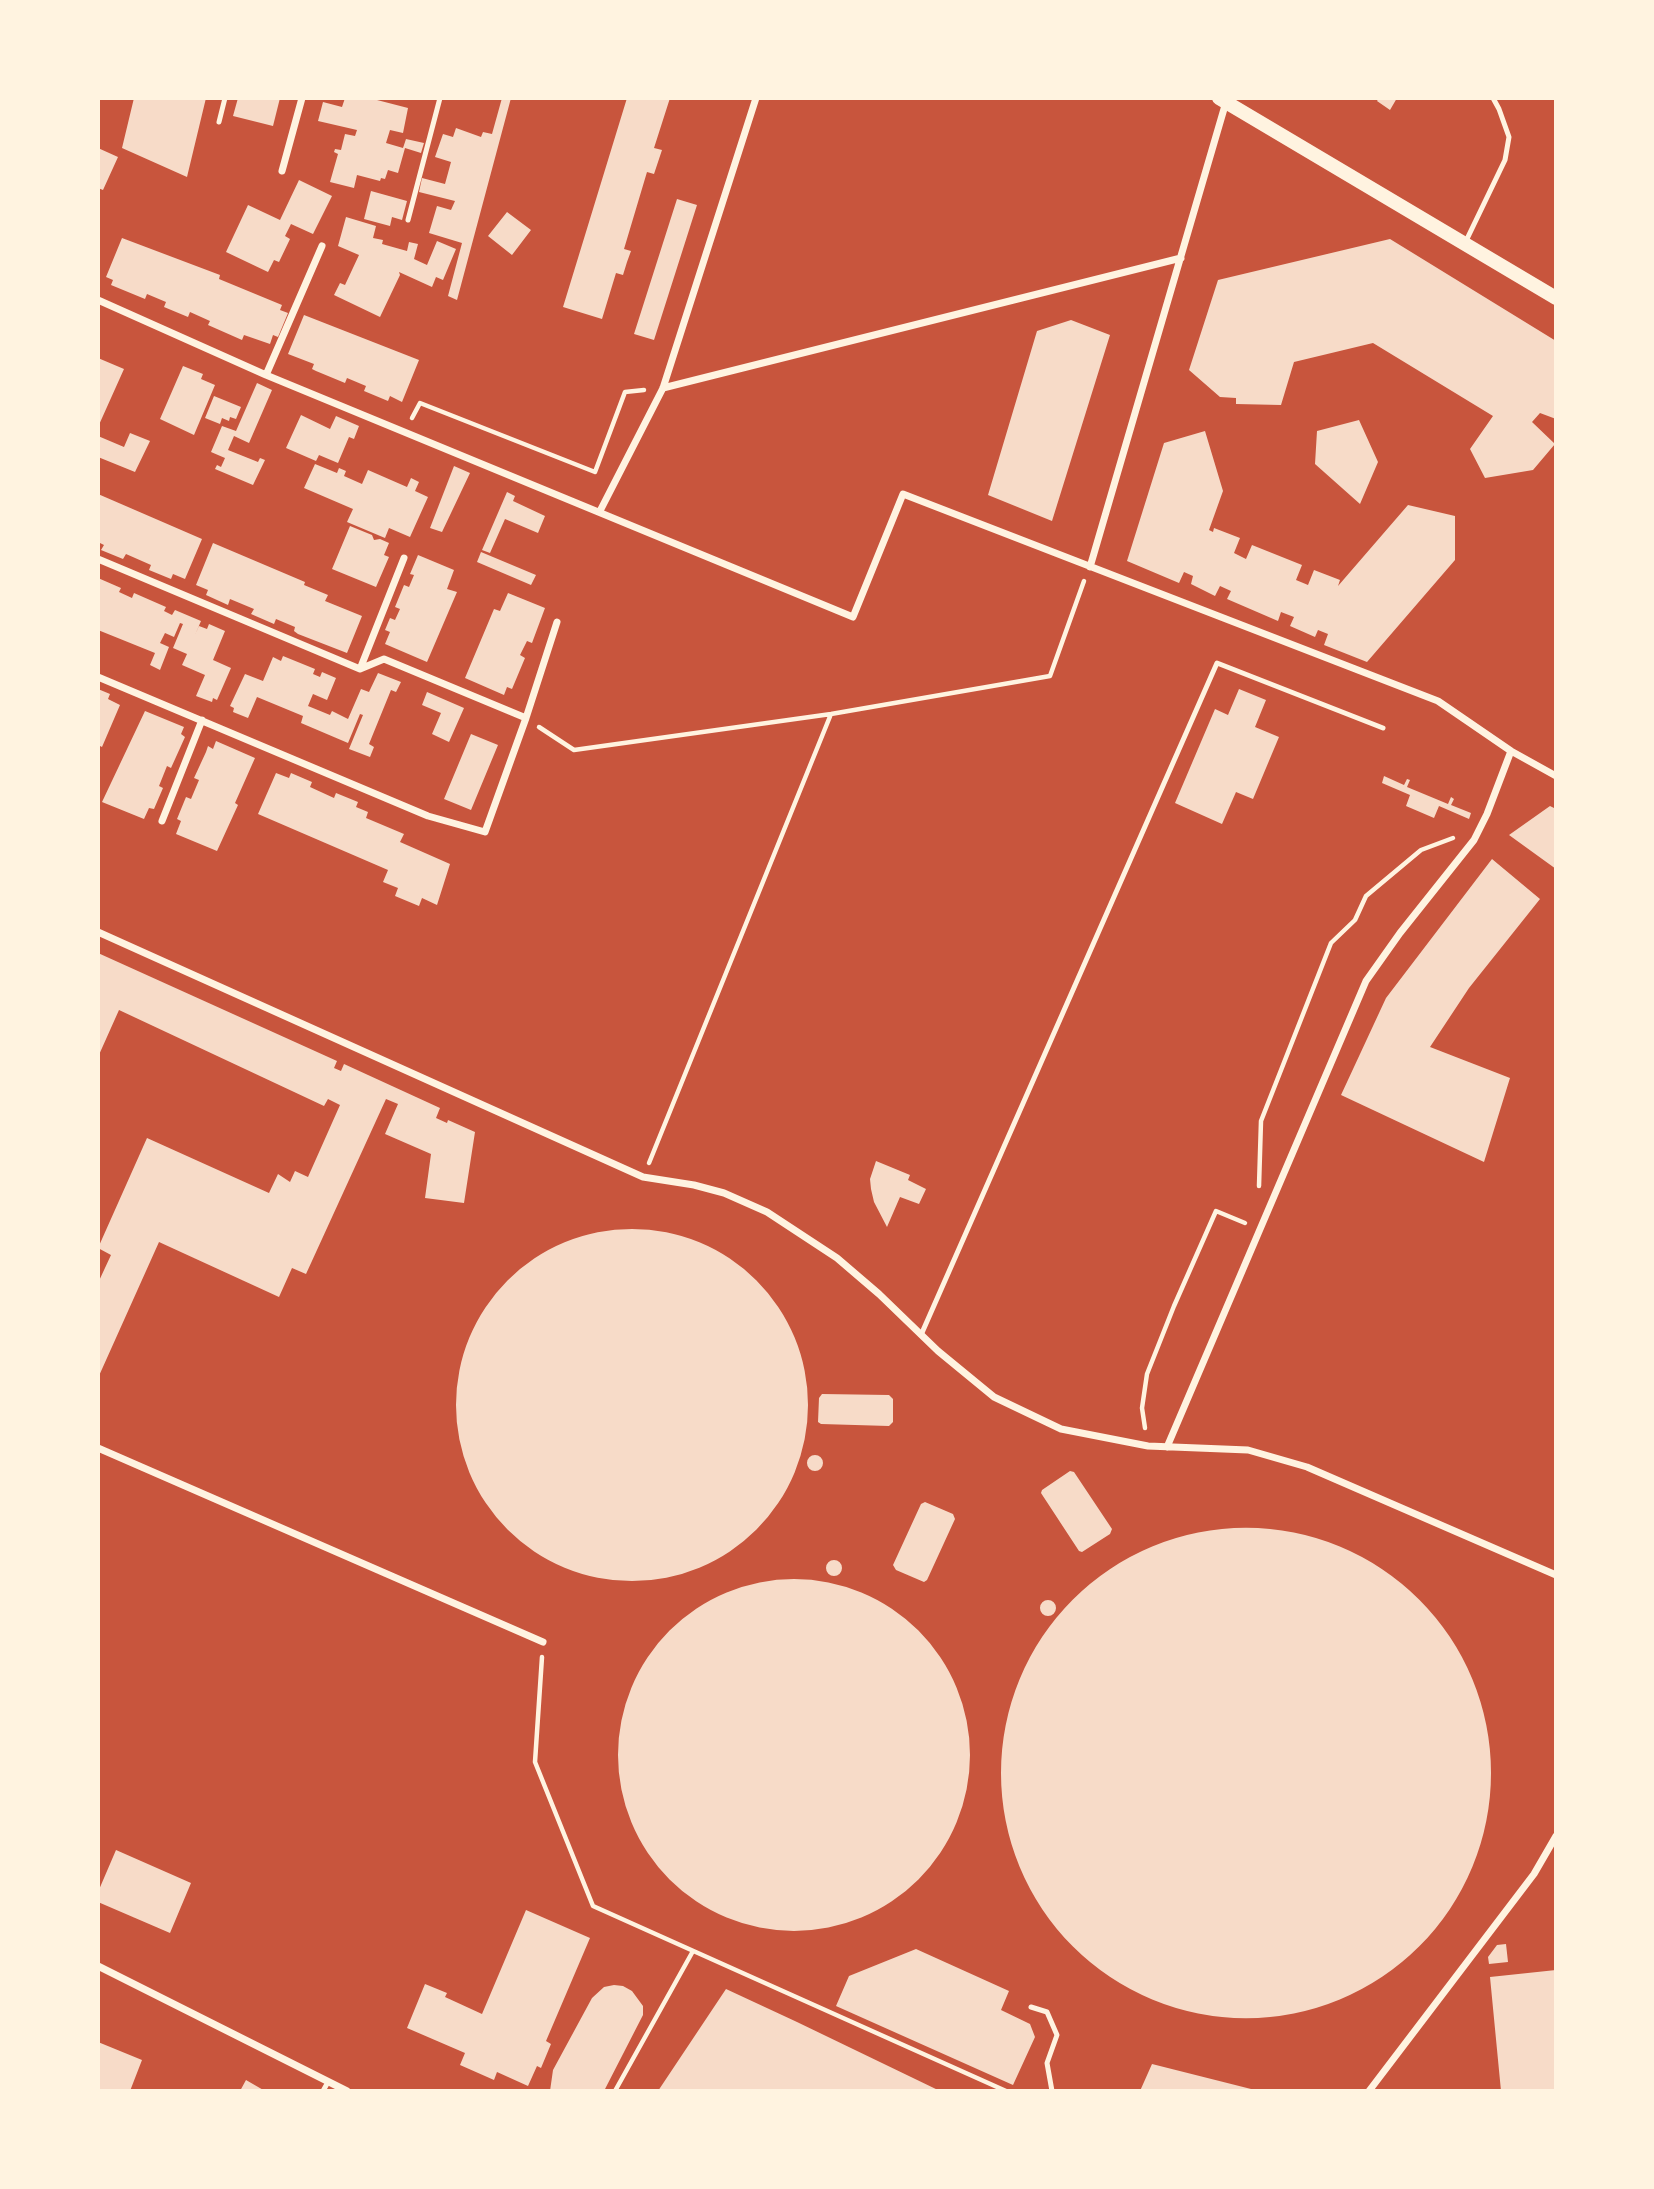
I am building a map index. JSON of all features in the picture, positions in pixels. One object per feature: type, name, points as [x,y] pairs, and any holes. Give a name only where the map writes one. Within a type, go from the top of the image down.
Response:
[{"type":"main road","points":[[1222,100],[1556,298]]},
{"type":"street","points":[[282,171],[302,98]]},
{"type":"street","points":[[600,511],[663,387],[756,98]]},
{"type":"street","points":[[1090,567],[1181,258],[1222,100]]},
{"type":"street","points":[[266,376],[322,246]]},
{"type":"street","points":[[663,387],[1181,258]]},
{"type":"street","points":[[98,300],[266,376],[853,617],[903,494],[1438,701],[1511,751],[1556,776]]},
{"type":"street","points":[[360,669],[404,558]]},
{"type":"street","points":[[98,559],[360,669],[384,659],[526,718]]},
{"type":"street","points":[[98,677],[428,816],[485,832],[557,622]]},
{"type":"street","points":[[162,821],[202,720]]},
{"type":"street","points":[[1167,1447],[1366,981],[1400,933],[1474,841],[1511,751]]},
{"type":"street","points":[[98,932],[643,1177],[714,1191],[766,1212],[837,1258],[994,1397],[1061,1429],[1148,1446],[1248,1450],[1307,1467],[1556,1575]]},
{"type":"street","points":[[98,1448],[543,1643]]},
{"type":"street","points":[[1369,2091],[1534,1874],[1556,1836]]},
{"type":"street","points":[[98,1966],[345,2091]]},
{"type":"lane","points":[[219,122],[225,98]]},
{"type":"lane","points":[[408,220],[440,98]]},
{"type":"lane","points":[[1465,244],[1505,160],[1509,137],[1493,98]]},
{"type":"lane","points":[[921,1335],[1217,663],[1383,728]]},
{"type":"lane","points":[[1031,2007],[1047,2012],[1057,2035],[1047,2063],[1052,2091]]},
{"type":"lane","points":[[323,2091],[328,2082]]},
{"type":"path","points":[[405,432],[420,403],[595,472],[625,392],[663,387]]},
{"type":"path","points":[[526,718],[574,750],[831,714],[1050,676],[1090,567]]},
{"type":"path","points":[[643,1177],[831,714]]},
{"type":"path","points":[[1259,1197],[1261,1121],[1331,943],[1355,920],[1366,896],[1421,850],[1480,827]]},
{"type":"path","points":[[1148,1446],[1142,1408],[1147,1374],[1216,1211],[1248,1224],[1252,1215]]},
{"type":"path","points":[[543,1643],[535,1762],[593,1906],[1006,2091]]},
{"type":"path","points":[[615,2091],[692,1951]]},
{"type":"building","points":[[134,98],[206,98],[187,177],[122,148]]},
{"type":"building","points":[[238,98],[280,98],[273,126],[233,116]]},
{"type":"building","points":[[345,98],[377,98],[408,108],[403,133],[390,130],[386,143],[403,148],[406,139],[424,143],[421,153],[405,148],[398,173],[388,170],[385,179],[381,178],[380,181],[357,175],[354,188],[330,182],[338,154],[334,152],[335,149],[341,150],[345,134],[355,136],[357,130],[318,121],[323,102],[342,107]]},
{"type":"building","points":[[502,98],[511,98],[457,300],[448,296],[462,243],[429,233],[437,206],[451,210],[455,201],[419,192],[422,178],[445,184],[451,162],[435,157],[443,134],[453,137],[456,128],[481,137],[483,132],[492,134]]},
{"type":"building","points":[[627,98],[670,98],[654,148],[662,150],[654,174],[647,172],[624,249],[631,251],[623,275],[616,273],[602,319],[563,307]]},
{"type":"building","points":[[1379,98],[1397,98],[1390,110],[1377,101]]},
{"type":"building","points":[[98,148],[118,157],[103,190],[98,188]]},
{"type":"building","points":[[299,180],[332,196],[313,234],[291,224],[285,236],[290,239],[279,262],[274,260],[268,272],[226,252],[248,205],[280,220]]},
{"type":"building","points":[[371,191],[407,201],[402,220],[392,217],[390,226],[364,219]]},
{"type":"building","points":[[677,199],[697,205],[654,340],[634,334]]},
{"type":"building","points":[[507,212],[531,230],[512,255],[488,236]]},
{"type":"building","points":[[346,217],[376,226],[373,238],[383,240],[382,244],[407,251],[409,242],[418,244],[414,259],[427,265],[437,241],[456,249],[443,280],[436,277],[432,287],[399,272],[380,317],[334,295],[340,283],[345,285],[359,255],[338,246]]},
{"type":"building","points":[[122,238],[220,275],[219,279],[282,305],[280,310],[288,313],[278,337],[273,335],[270,344],[244,335],[242,340],[208,325],[210,321],[190,312],[188,317],[164,307],[166,302],[147,294],[145,299],[111,285],[113,280],[106,277]]},
{"type":"building","points":[[1390,239],[1556,341],[1556,419],[1540,413],[1532,422],[1555,444],[1533,470],[1485,478],[1470,449],[1493,416],[1373,343],[1294,362],[1281,405],[1236,404],[1236,398],[1220,397],[1189,370],[1218,280]]},
{"type":"building","points":[[304,315],[419,360],[402,402],[390,396],[388,401],[364,391],[366,386],[347,378],[345,383],[316,371],[312,369],[314,364],[288,354]]},
{"type":"building","points":[[1071,320],[1110,335],[1052,521],[988,495],[1037,331]]},
{"type":"building","points":[[98,358],[124,369],[98,427]]},
{"type":"building","points":[[183,366],[203,374],[201,379],[215,385],[194,435],[160,419]]},
{"type":"building","points":[[257,383],[272,390],[249,443],[234,436],[228,450],[258,462],[260,458],[265,460],[253,485],[215,469],[217,465],[221,467],[225,458],[211,452],[222,426],[236,431]]},
{"type":"building","points":[[214,396],[241,407],[236,419],[230,417],[229,421],[222,418],[220,424],[205,418]]},
{"type":"building","points":[[301,415],[330,429],[336,416],[359,426],[354,439],[349,437],[338,463],[319,455],[316,461],[286,448]]},
{"type":"building","points":[[1359,420],[1378,462],[1360,504],[1315,464],[1317,431]]},
{"type":"building","points":[[1205,431],[1223,491],[1209,530],[1213,532],[1214,528],[1240,538],[1234,553],[1246,559],[1252,545],[1302,565],[1296,580],[1308,585],[1314,570],[1340,580],[1338,586],[1408,505],[1455,516],[1455,560],[1367,662],[1324,645],[1328,634],[1318,630],[1315,637],[1290,626],[1294,617],[1281,612],[1278,621],[1227,599],[1231,591],[1220,586],[1215,596],[1191,584],[1193,576],[1184,572],[1179,583],[1127,561],[1164,443]]},
{"type":"building","points":[[130,433],[150,441],[135,472],[98,457],[98,436],[124,447]]},
{"type":"building","points":[[315,464],[337,473],[339,468],[346,471],[344,476],[362,484],[368,470],[407,487],[411,478],[419,482],[415,491],[428,497],[410,537],[389,528],[385,538],[347,522],[353,509],[304,488]]},
{"type":"building","points":[[454,466],[470,473],[442,532],[430,528]]},
{"type":"building","points":[[507,492],[515,496],[513,501],[545,516],[538,533],[505,519],[490,553],[482,550]]},
{"type":"building","points":[[98,494],[202,539],[185,579],[173,574],[171,579],[149,570],[151,565],[126,554],[123,559],[101,550],[104,545],[98,542]]},
{"type":"building","points":[[350,526],[372,535],[374,540],[380,539],[389,543],[384,555],[389,557],[376,587],[332,569]]},
{"type":"building","points":[[213,543],[305,582],[304,585],[328,595],[325,601],[362,616],[347,653],[298,634],[294,631],[295,627],[276,619],[274,624],[251,614],[254,609],[230,599],[228,605],[206,595],[208,590],[196,585]]},
{"type":"building","points":[[481,552],[536,575],[531,585],[477,562]]},
{"type":"building","points":[[418,555],[454,570],[447,589],[457,592],[427,662],[385,644],[390,632],[385,630],[390,618],[395,620],[400,609],[395,607],[404,585],[409,587],[414,575],[410,574]]},
{"type":"building","points":[[98,578],[121,588],[119,592],[132,598],[134,593],[166,607],[164,611],[172,615],[175,610],[201,621],[195,635],[199,626],[207,629],[209,624],[225,631],[213,660],[231,668],[217,700],[213,698],[212,702],[196,696],[205,675],[182,665],[187,654],[173,648],[183,624],[180,623],[174,637],[165,633],[160,643],[169,647],[160,670],[150,665],[155,653],[98,630]]},
{"type":"building","points":[[508,593],[545,608],[532,643],[527,641],[520,655],[525,658],[512,689],[507,687],[504,695],[465,678],[494,609],[500,611]]},
{"type":"building","points":[[283,656],[315,669],[313,674],[320,677],[322,672],[336,678],[327,700],[313,694],[308,706],[330,715],[332,711],[348,719],[361,689],[369,692],[378,673],[401,682],[396,692],[391,690],[369,744],[374,747],[370,757],[349,749],[363,715],[360,714],[348,743],[301,723],[303,716],[257,697],[248,718],[233,712],[234,708],[230,706],[245,674],[263,681],[273,657],[281,661]]},
{"type":"building","points":[[98,689],[110,694],[108,699],[120,705],[102,747],[98,745]]},
{"type":"building","points":[[1239,689],[1266,700],[1255,727],[1279,737],[1253,799],[1236,792],[1222,824],[1175,803],[1215,709],[1228,715]]},
{"type":"building","points":[[427,692],[464,708],[449,742],[432,734],[441,713],[422,705]]},
{"type":"building","points":[[145,711],[184,727],[181,734],[185,737],[171,768],[167,766],[159,786],[163,788],[154,809],[149,808],[144,819],[102,802]]},
{"type":"building","points":[[471,734],[498,745],[471,810],[444,799]]},
{"type":"building","points":[[216,741],[255,758],[217,851],[176,834],[181,821],[177,819],[186,797],[191,799],[199,780],[194,778],[208,746],[213,749]]},
{"type":"building","points":[[276,773],[289,778],[291,773],[312,782],[310,787],[334,798],[336,793],[358,802],[356,807],[368,812],[366,818],[404,834],[400,842],[450,864],[437,905],[422,898],[419,906],[395,896],[398,888],[383,882],[388,870],[258,814]]},
{"type":"building","points":[[1384,776],[1404,785],[1407,779],[1410,780],[1407,787],[1448,804],[1451,797],[1454,799],[1451,805],[1471,813],[1469,819],[1439,806],[1434,818],[1406,806],[1410,795],[1382,783]]},
{"type":"building","points":[[1550,806],[1556,809],[1556,869],[1509,835]]},
{"type":"building","points":[[1492,859],[1540,899],[1469,988],[1430,1047],[1510,1078],[1484,1162],[1341,1095],[1386,998]]},
{"type":"building","points":[[98,953],[337,1061],[334,1068],[341,1071],[344,1064],[440,1108],[436,1118],[447,1123],[448,1120],[475,1132],[464,1203],[425,1198],[431,1154],[385,1134],[398,1104],[386,1099],[306,1274],[292,1268],[279,1297],[159,1242],[98,1378],[98,1283],[111,1255],[98,1248],[147,1138],[269,1193],[278,1174],[290,1182],[295,1171],[308,1177],[340,1105],[328,1099],[324,1106],[119,1010],[98,1057]]},
{"type":"building","points":[[876,1161],[910,1175],[908,1180],[926,1189],[919,1204],[900,1197],[887,1227],[874,1202],[871,1189],[870,1179]]},
{"type":"building","points":[[632,1229],[683,1237],[715,1250],[744,1269],[768,1293],[787,1322],[800,1354],[808,1405],[800,1456],[787,1488],[768,1517],[744,1541],[715,1560],[683,1573],[632,1581],[581,1573],[549,1560],[520,1541],[496,1517],[477,1488],[464,1456],[456,1405],[464,1354],[477,1322],[496,1293],[520,1269],[549,1250],[581,1237]]},
{"type":"building","points":[[822,1394],[889,1395],[893,1399],[893,1422],[889,1426],[821,1424],[818,1422],[819,1398]]},
{"type":"building","points":[[815,1455],[821,1457],[821,1469],[815,1471],[809,1469],[807,1463],[809,1457]]},
{"type":"building","points":[[1070,1471],[1074,1472],[1112,1529],[1110,1534],[1082,1552],[1041,1493]]},
{"type":"building","points":[[925,1502],[953,1514],[955,1519],[924,1582],[896,1570],[893,1565],[921,1504]]},
{"type":"building","points":[[1246,1528],[1294,1533],[1340,1547],[1382,1569],[1419,1600],[1450,1637],[1472,1679],[1486,1725],[1491,1773],[1486,1821],[1472,1867],[1450,1909],[1419,1946],[1382,1977],[1340,1999],[1294,2013],[1246,2018],[1198,2013],[1152,1999],[1110,1977],[1073,1946],[1042,1909],[1020,1867],[1006,1821],[1001,1773],[1006,1725],[1020,1679],[1042,1637],[1073,1600],[1110,1569],[1152,1547],[1198,1533]]},
{"type":"building","points":[[834,1560],[840,1562],[840,1574],[834,1576],[828,1574],[826,1568],[828,1562]]},
{"type":"building","points":[[794,1579],[828,1582],[861,1592],[906,1619],[930,1643],[957,1688],[967,1721],[970,1755],[967,1789],[957,1822],[930,1867],[906,1891],[861,1918],[828,1928],[794,1931],[760,1928],[727,1918],[682,1891],[658,1867],[631,1822],[621,1789],[618,1755],[621,1721],[631,1688],[658,1643],[682,1619],[727,1592],[760,1582]]},
{"type":"building","points":[[1048,1600],[1054,1602],[1054,1614],[1048,1616],[1042,1614],[1040,1608],[1042,1602]]},
{"type":"building","points":[[116,1850],[191,1883],[170,1933],[98,1902],[98,1892]]},
{"type":"building","points":[[526,1910],[590,1938],[546,2041],[551,2044],[541,2068],[537,2066],[528,2086],[497,2072],[494,2080],[460,2065],[465,2053],[407,2028],[425,1984],[447,1993],[445,1997],[482,2014]]},
{"type":"building","points":[[1506,1944],[1508,1962],[1489,1964],[1488,1957],[1497,1945]]},
{"type":"building","points":[[916,1949],[1009,1991],[1001,2010],[1030,2024],[1035,2037],[1013,2085],[836,2006],[849,1976]]},
{"type":"building","points":[[1556,1970],[1556,2091],[1501,2091],[1490,1977]]},
{"type":"building","points":[[614,1985],[632,1991],[643,2006],[643,2015],[604,2091],[550,2091],[553,2070],[592,1998],[604,1987]]},
{"type":"building","points":[[726,1989],[797,2022],[940,2091],[658,2091]]},
{"type":"building","points":[[98,2042],[142,2060],[130,2091],[98,2091]]},
{"type":"building","points":[[1152,2064],[1255,2090],[1255,2091],[1140,2091]]},
{"type":"building","points":[[246,2080],[265,2091],[240,2091]]}]
